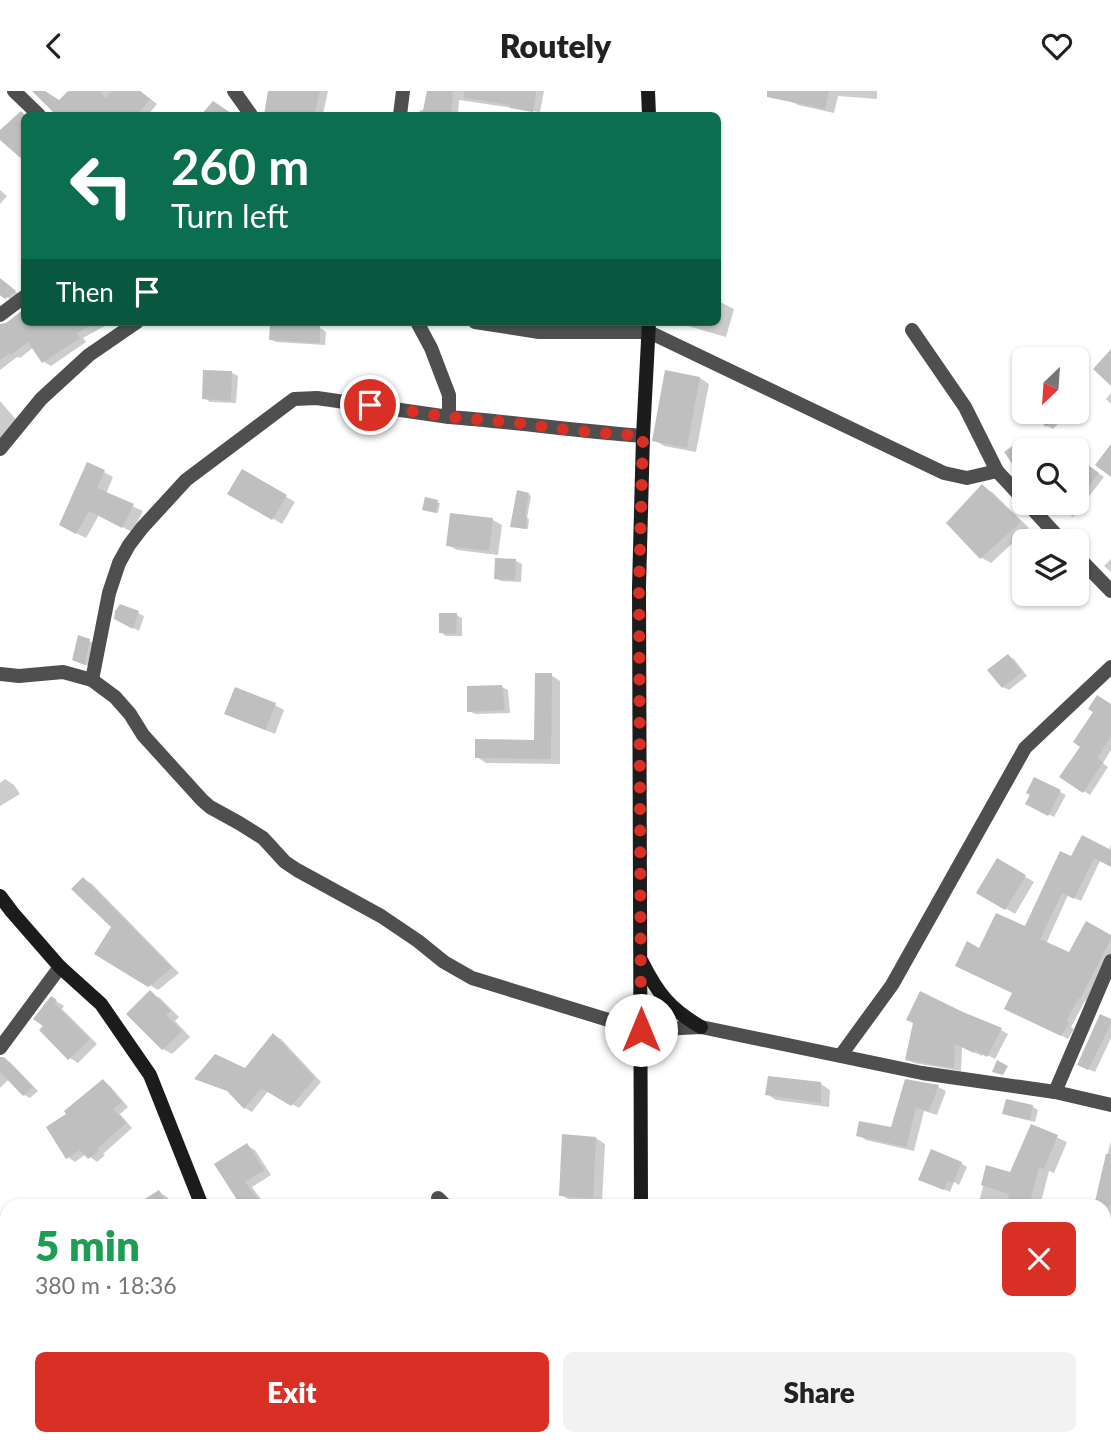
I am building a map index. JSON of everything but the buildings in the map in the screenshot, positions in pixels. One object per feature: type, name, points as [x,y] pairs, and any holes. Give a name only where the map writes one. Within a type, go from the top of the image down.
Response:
[{"type":"street","points":[[13,91],[36,112]]},
{"type":"street","points":[[233,91],[249,112]]},
{"type":"street","points":[[400,112],[402,91]]},
{"type":"street","points":[[648,91],[649,112]]},
{"type":"street","points":[[0,315],[21,298]]},
{"type":"street","points":[[0,449],[41,399],[89,355],[131,326]]},
{"type":"street","points":[[419,326],[431,348],[449,395],[449,417]]},
{"type":"street","points":[[501,326],[539,332],[649,327],[944,473],[967,478],[997,471]]},
{"type":"street","points":[[641,1199],[639,587],[649,327]]},
{"type":"street","points":[[912,330],[965,407],[997,471],[1012,487]]},
{"type":"street","points":[[92,680],[109,593],[119,563],[129,545],[186,479],[294,400],[317,397],[449,417],[643,436]]},
{"type":"street","points":[[1038,515],[1051,529]]},
{"type":"street","points":[[1089,568],[1111,591]]},
{"type":"street","points":[[841,1055],[892,985],[1025,748],[1111,667]]},
{"type":"street","points":[[0,674],[19,676],[63,672],[92,680],[115,697],[149,743],[210,807],[263,838],[285,862],[297,870],[380,916],[444,962],[472,978],[641,1030],[701,1027],[922,1073],[1055,1092],[1111,1105]]},
{"type":"street","points":[[0,896],[60,967],[101,1004],[150,1075],[199,1199]]},
{"type":"street","points":[[641,959],[663,997],[679,1014],[701,1027]]},
{"type":"street","points":[[1055,1092],[1111,961]]},
{"type":"street","points":[[0,1048],[60,967]]},
{"type":"route","points":[[370,405],[449,417],[643,436],[639,587],[641,1030]]}]
